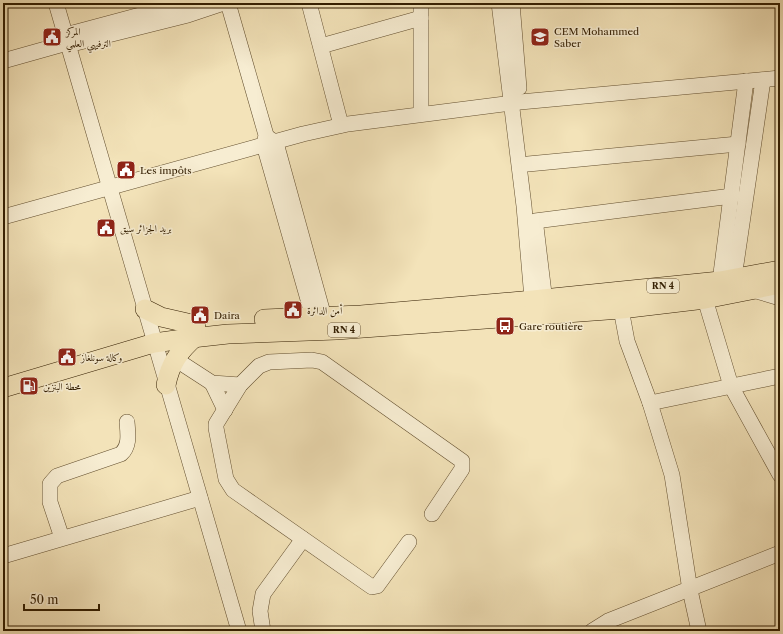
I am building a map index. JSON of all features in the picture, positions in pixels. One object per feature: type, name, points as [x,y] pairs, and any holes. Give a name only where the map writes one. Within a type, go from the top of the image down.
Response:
[{"type":"main road","name":"RN 4","points":[[195,331],[241,333],[361,328],[540,307],[780,270]]},
{"type":"main road","name":"RN 4","points":[[3,388],[195,331],[246,320],[540,307],[621,309],[706,299],[780,284]]},
{"type":"main road","points":[[145,309],[195,331],[175,359],[166,385]]},
{"type":"street","points":[[56,3],[166,385],[239,631]]},
{"type":"street","points":[[67,43],[73,34],[185,3]]},
{"type":"street","points":[[3,61],[67,43],[76,43],[188,15],[224,3]]},
{"type":"street","points":[[228,3],[319,317]]},
{"type":"street","points":[[310,3],[341,125]]},
{"type":"street","points":[[499,3],[528,164],[536,221],[540,307]]},
{"type":"street","points":[[512,3],[516,103],[524,206],[540,307]]},
{"type":"street","points":[[320,46],[421,10],[421,114]]},
{"type":"street","points":[[3,217],[268,141],[341,125],[516,103],[780,78]]},
{"type":"street","points":[[727,279],[742,168],[763,80]]},
{"type":"street","points":[[727,279],[732,196],[742,168],[738,144],[746,82]]},
{"type":"street","points":[[528,164],[738,144]]},
{"type":"street","points":[[536,221],[732,196]]},
{"type":"street","points":[[753,290],[780,298]]},
{"type":"street","points":[[706,299],[731,386],[774,453],[780,475]]},
{"type":"street","points":[[621,309],[627,341],[650,403],[672,475],[690,590],[699,631]]},
{"type":"street","points":[[175,359],[212,383],[240,385]]},
{"type":"street","points":[[409,542],[377,586],[373,587],[303,540],[233,490],[227,482],[216,428],[240,385],[263,363],[312,360],[322,362],[462,461],[462,469],[432,514]]},
{"type":"street","points":[[650,403],[780,376]]},
{"type":"street","points":[[212,383],[225,410]]},
{"type":"street","points":[[62,538],[50,502],[50,484],[57,476],[120,454],[125,450],[127,445],[127,422]]},
{"type":"street","points":[[3,556],[200,498]]},
{"type":"street","points":[[263,631],[260,610],[263,594],[303,540]]},
{"type":"street","points":[[592,631],[608,622],[780,553]]},
{"type":"place","name":"المركز الترفيهي العلمي","points":[[52,37]]},
{"type":"place","name":"CEM Mohammed Saber","points":[[540,37]]},
{"type":"place","name":"Les impôts","points":[[126,170]]},
{"type":"place","name":"بريد الجزائر سيق","points":[[106,228]]},
{"type":"place","name":"أمن الدائرة","points":[[293,310]]},
{"type":"place","name":"Daira","points":[[200,315]]},
{"type":"place","name":"Gare routière","points":[[505,326]]},
{"type":"place","name":"وكالة سونلغاز","points":[[67,357]]},
{"type":"place","name":"محطة البنزين","points":[[29,386]]}]
